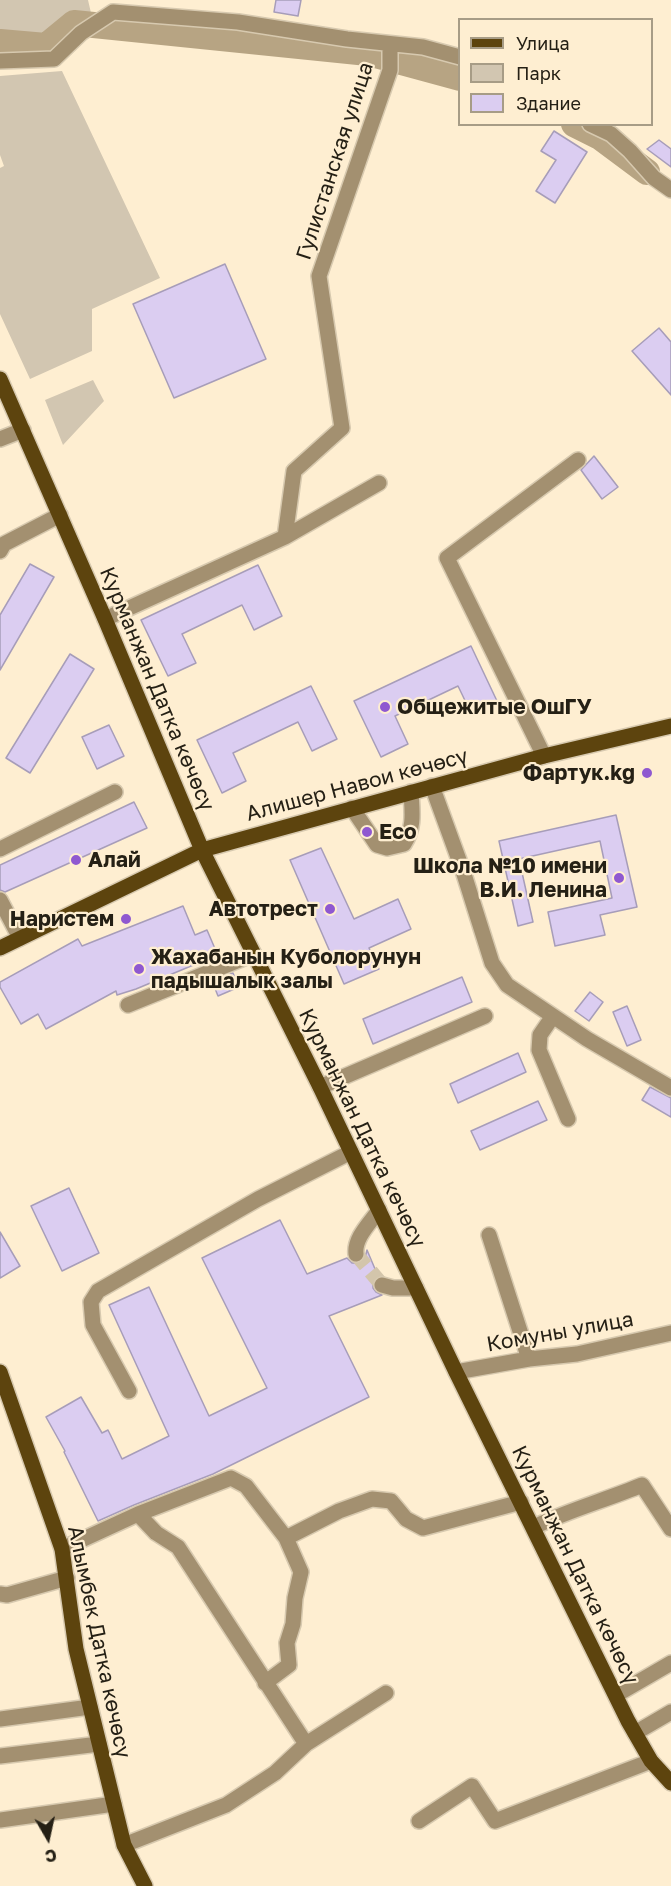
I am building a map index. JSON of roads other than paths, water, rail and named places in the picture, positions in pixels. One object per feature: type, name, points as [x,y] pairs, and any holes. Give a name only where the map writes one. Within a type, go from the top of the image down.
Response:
[{"type":"main road","name":"Курманжан Датка көчөсү","points":[[0,379],[105,618],[202,850],[320,1087],[456,1372],[615,1695],[651,1761],[671,1783]]},
{"type":"main road","name":"Алишер Навои көчөсү","points":[[0,948],[202,850],[544,756],[671,726]]},
{"type":"main road","name":"Алымбек Датка көчөсү","points":[[0,1372],[62,1549],[76,1649],[99,1744],[124,1845],[145,1886]]},
{"type":"street","points":[[0,62],[54,59],[81,33],[113,12],[235,22],[390,57],[423,47],[458,57]]},
{"type":"street","name":"Гулистанская улица","points":[[285,537],[294,471],[342,428],[319,276],[390,57]]},
{"type":"street","points":[[594,126],[611,135],[630,151],[654,178],[671,190]]},
{"type":"street","points":[[0,439],[23,430]]},
{"type":"street","points":[[544,756],[447,558],[578,460]]},
{"type":"street","points":[[105,618],[285,537],[379,483]]},
{"type":"street","points":[[0,551],[4,544],[60,516]]},
{"type":"street","points":[[432,786],[463,871],[492,963],[507,985],[587,1039],[671,1088]]},
{"type":"street","points":[[0,849],[115,792]]},
{"type":"street","points":[[352,808],[377,845],[387,848],[404,844],[410,835],[412,825],[411,792]]},
{"type":"street","points":[[0,900],[20,938]]},
{"type":"street","points":[[128,1005],[254,954]]},
{"type":"street","points":[[320,1087],[485,1016]]},
{"type":"street","points":[[552,1016],[540,1035],[538,1050],[568,1119]]},
{"type":"street","points":[[129,1391],[93,1325],[91,1302],[98,1291],[129,1271],[258,1199],[351,1152]]},
{"type":"street","points":[[356,1254],[355,1247],[364,1229],[379,1210]]},
{"type":"street","points":[[489,1235],[529,1359]]},
{"type":"street","points":[[381,1285],[393,1288],[416,1288]]},
{"type":"street","name":"Комуны улица","points":[[456,1372],[529,1359],[578,1354],[671,1333]]},
{"type":"street","points":[[62,1549],[138,1514],[231,1478],[246,1486],[286,1538],[301,1572],[287,1643],[289,1665],[265,1683]]},
{"type":"street","points":[[534,1527],[565,1512],[603,1502],[642,1485],[671,1529]]},
{"type":"street","points":[[286,1538],[339,1511],[372,1498],[391,1501],[406,1519],[423,1528],[521,1502]]},
{"type":"street","points":[[138,1514],[156,1533],[178,1547],[306,1744]]},
{"type":"street","points":[[0,1594],[7,1595],[67,1578]]},
{"type":"street","points":[[615,1695],[671,1663]]},
{"type":"street","points":[[124,1845],[226,1805],[275,1773],[306,1744],[386,1694]]},
{"type":"street","points":[[0,1719],[90,1707]]},
{"type":"street","points":[[635,1733],[671,1712]]},
{"type":"street","points":[[0,1756],[99,1744]]},
{"type":"street","points":[[419,1821],[472,1786],[495,1821],[651,1761]]},
{"type":"street","points":[[0,1820],[114,1804]]},
{"type":"waterway","points":[[0,42],[46,46],[74,23],[368,53],[458,77]]},
{"type":"waterway","points":[[578,126],[600,137],[647,172]]},
{"type":"tunnel","points":[[356,1254],[382,1285]]},
{"type":"place","name":"Общежитые ОшГУ","points":[[385,707]]},
{"type":"place","name":"Фартук.kg","points":[[647,773]]},
{"type":"place","name":"Есо","points":[[367,832]]},
{"type":"place","name":"Алай","points":[[76,860]]},
{"type":"place","name":"Школа №10 имени В.И. Ленина","points":[[619,878]]},
{"type":"place","name":"Автотрест","points":[[330,909]]},
{"type":"place","name":"Наристем","points":[[126,919]]},
{"type":"place","name":"Жахабанын Куболорунун падышалык залы","points":[[139,969]]}]
